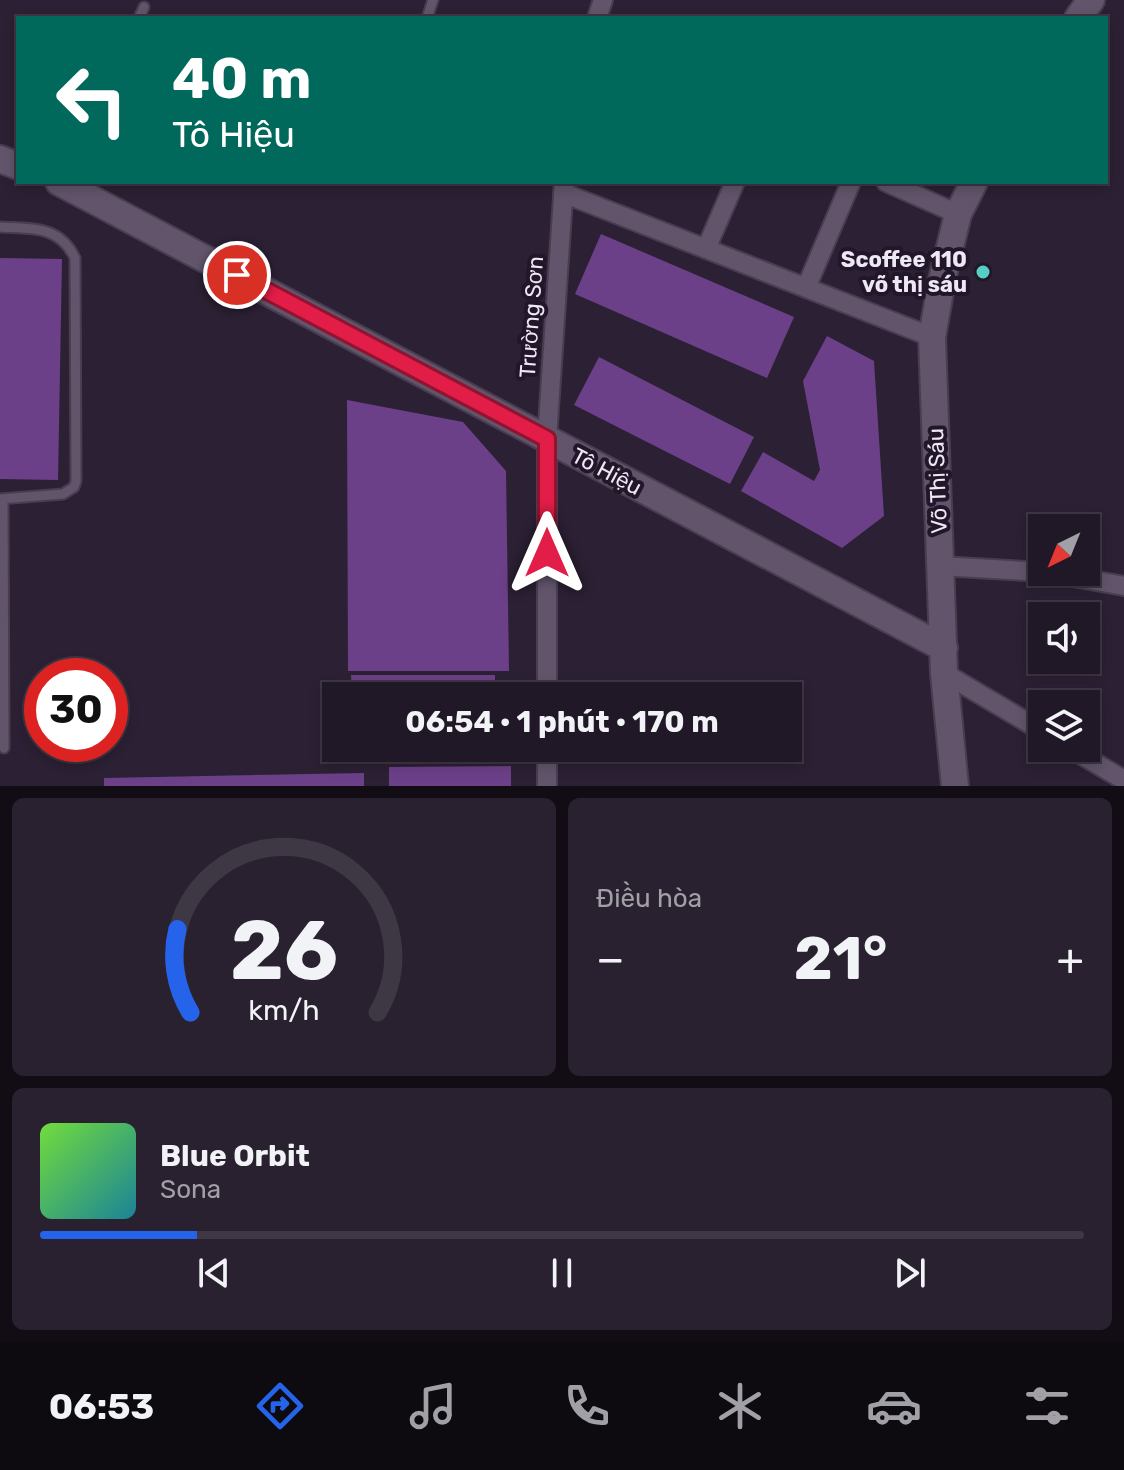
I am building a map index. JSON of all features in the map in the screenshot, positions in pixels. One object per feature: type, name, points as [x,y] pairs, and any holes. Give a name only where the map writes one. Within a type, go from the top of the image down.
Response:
[{"type":"street","name":"Tô Hiệu","points":[[67,184],[547,439],[944,660]]},
{"type":"street","points":[[706,249],[734,184]]},
{"type":"street","points":[[806,288],[850,184]]},
{"type":"street","points":[[890,184],[958,214]]},
{"type":"street","name":"Võ Thị Sáu","points":[[955,786],[944,660],[932,337],[958,214],[973,184]]},
{"type":"street","points":[[564,188],[706,249],[932,337]]},
{"type":"street","name":"Trường Sơn","points":[[547,682],[547,439],[564,188]]},
{"type":"street","points":[[940,566],[1028,571]]},
{"type":"street","points":[[1100,582],[1124,586]]},
{"type":"street","points":[[944,660],[1028,721]]},
{"type":"street","points":[[547,762],[547,786]]},
{"type":"street","points":[[1094,762],[1124,780]]},
{"type":"lane","points":[[140,16],[144,7]]},
{"type":"lane","points":[[0,227],[48,231],[70,248],[75,258],[76,481],[74,487],[63,494],[2,499],[4,748]]},
{"type":"building","points":[[601,234],[794,317],[767,378],[575,294]]},
{"type":"building","points":[[0,258],[62,259],[58,480],[0,479]]},
{"type":"building","points":[[827,336],[874,361],[884,516],[842,548],[741,491],[763,452],[814,481],[820,470],[803,381]]},
{"type":"building","points":[[599,357],[754,437],[730,484],[574,405]]},
{"type":"building","points":[[347,400],[463,422],[506,471],[509,671],[348,671]]},
{"type":"building","points":[[351,675],[495,675],[495,682],[351,682]]},
{"type":"building","points":[[511,766],[511,786],[389,786],[389,767]]},
{"type":"building","points":[[364,773],[364,786],[104,786],[104,778]]},
{"type":"place","name":"Scoffee 110 võ thị sáu","points":[[983,272]]},
{"type":"route","points":[[237,275],[547,439],[547,553]]}]
